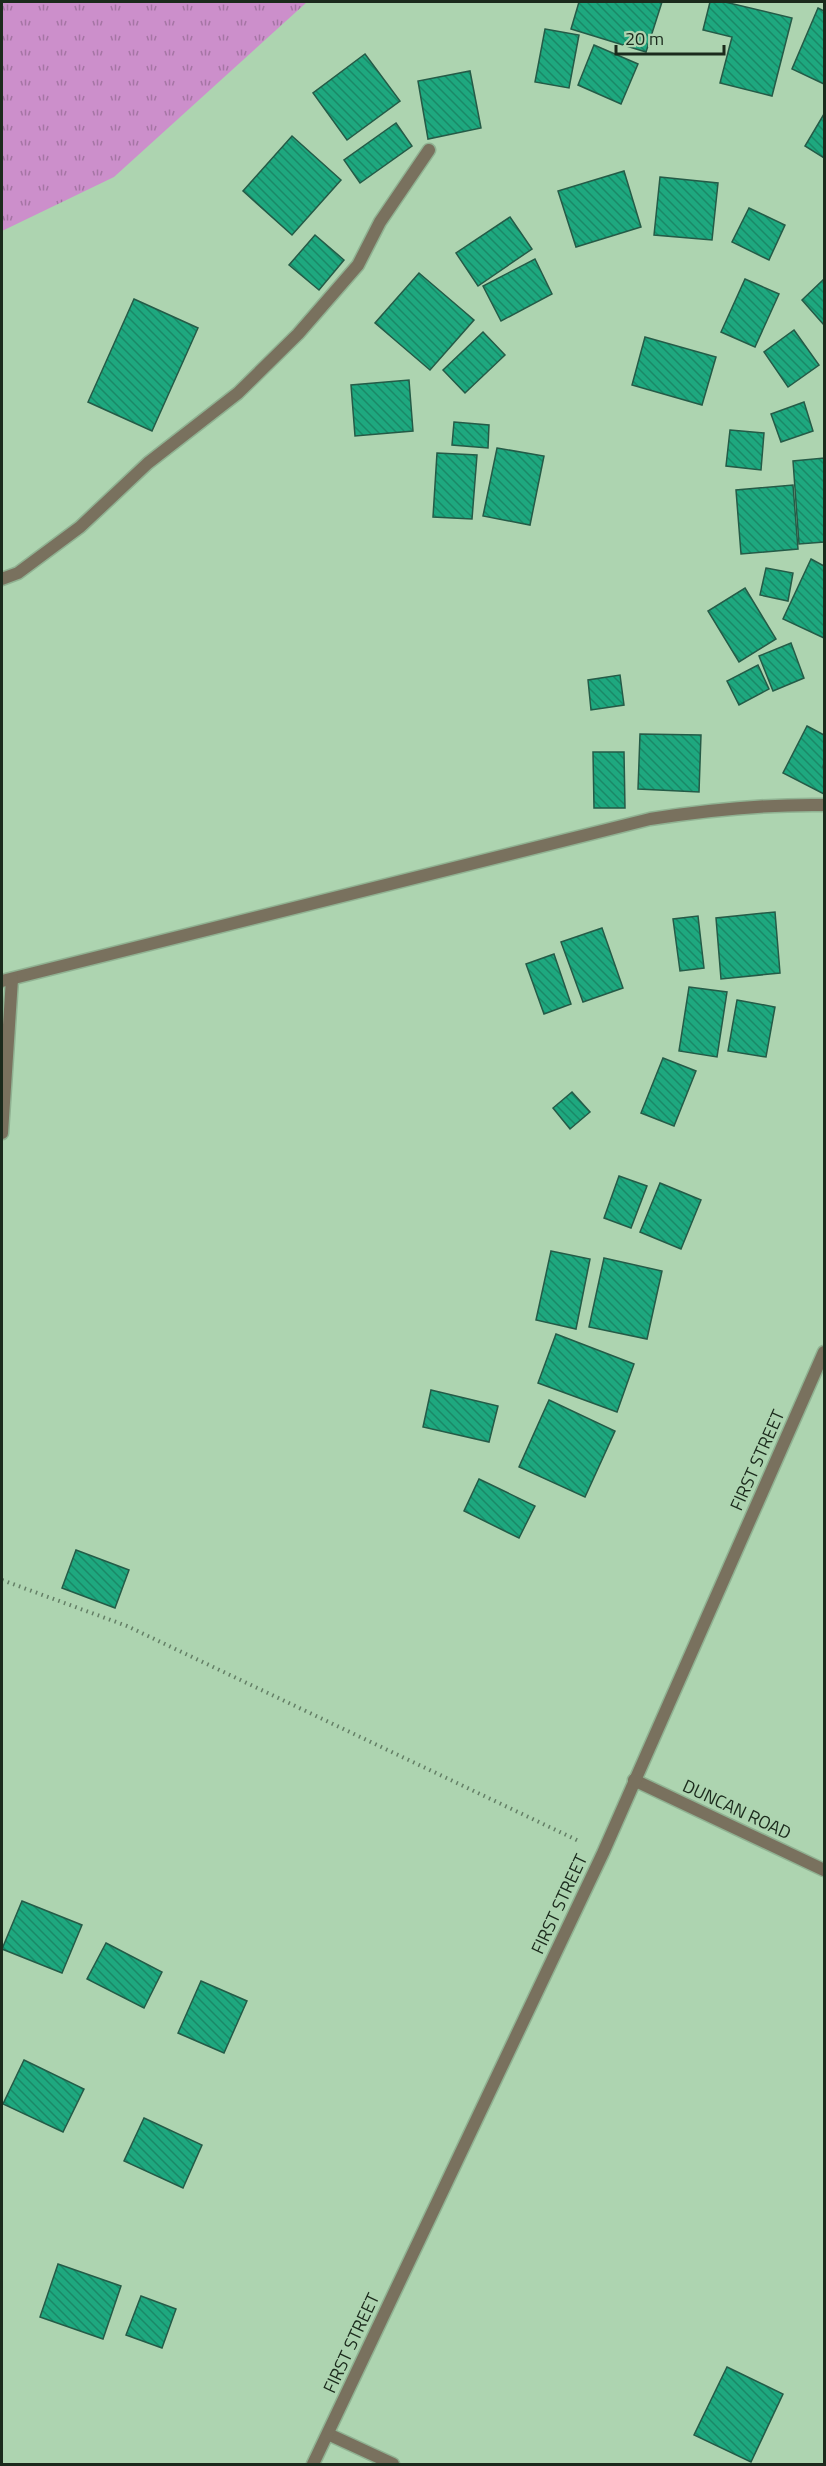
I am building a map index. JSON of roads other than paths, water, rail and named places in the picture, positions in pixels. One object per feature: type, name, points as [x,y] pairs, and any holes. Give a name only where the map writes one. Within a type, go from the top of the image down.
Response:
[{"type":"street","points":[[2,579],[18,573],[80,527],[148,463],[238,393],[298,334],[358,265],[380,222],[429,150]]},
{"type":"street","points":[[2,1133],[7,980],[650,819],[776,804],[825,804]]},
{"type":"street","name":"FIRST STREET","points":[[313,2464],[603,1853],[825,1352]]},
{"type":"street","name":"DUNCAN ROAD","points":[[634,1780],[825,1870]]},
{"type":"street","points":[[328,2434],[393,2464]]}]
